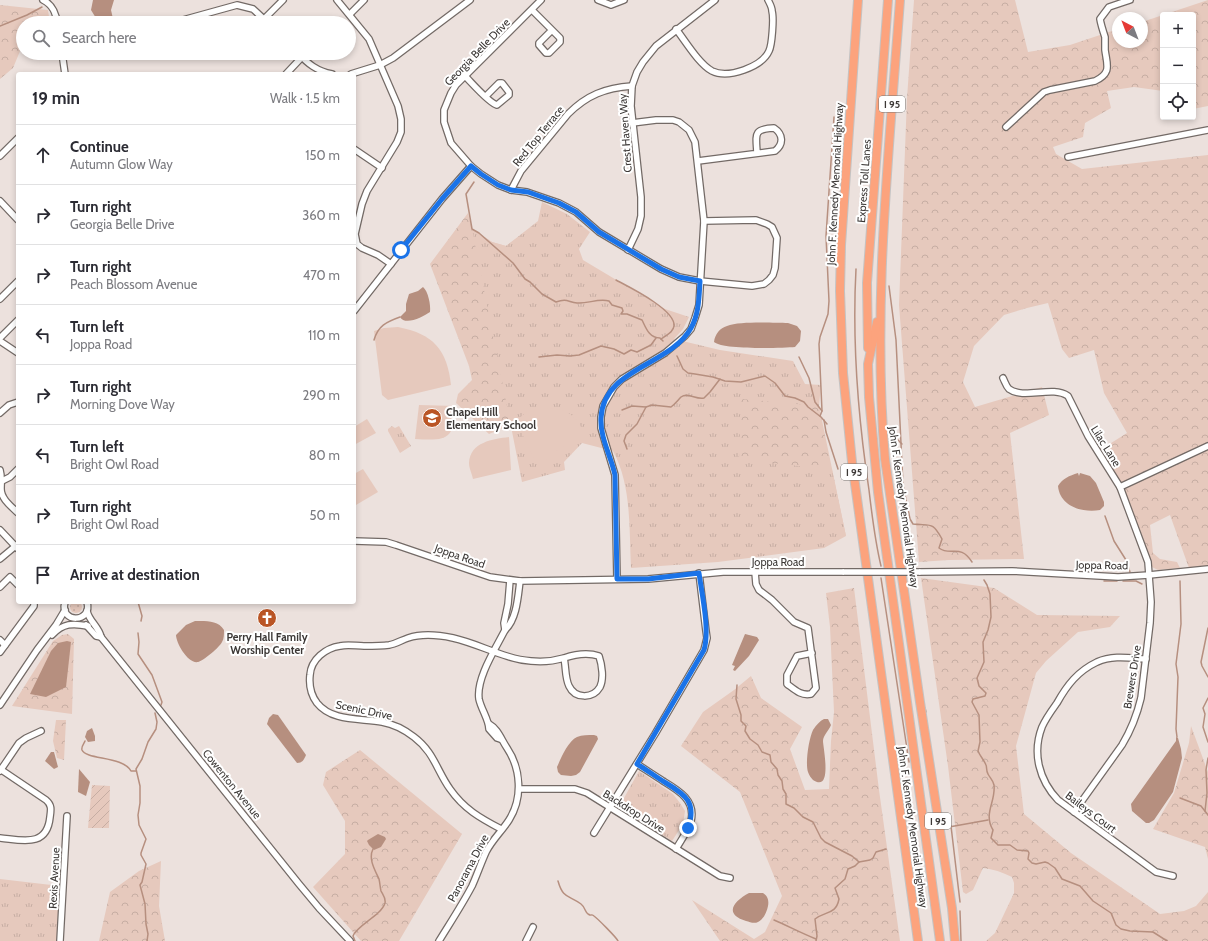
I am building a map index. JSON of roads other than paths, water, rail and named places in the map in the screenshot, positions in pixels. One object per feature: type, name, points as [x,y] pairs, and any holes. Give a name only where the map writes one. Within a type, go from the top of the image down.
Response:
[{"type":"highway","name":"John F. Kennedy Memorial Highway","points":[[858,0],[841,245],[840,291],[843,373],[853,470],[918,941]]},
{"type":"highway","name":"Express Toll Lanes","points":[[868,364],[867,283],[888,0]]},
{"type":"highway","name":"John F. Kennedy Memorial Highway","points":[[900,0],[885,207],[881,299],[880,381],[885,459],[920,702],[952,908],[955,941]]},
{"type":"highway","points":[[881,299],[868,364],[869,397],[878,492],[940,941]]},
{"type":"street","points":[[44,0],[54,9],[56,16]]},
{"type":"street","points":[[269,16],[283,0]]},
{"type":"street","points":[[337,0],[350,14],[364,0]]},
{"type":"street","name":"Georgia Belle Drive","points":[[541,0],[465,76],[450,94],[444,110],[444,122],[451,143],[471,166],[498,185],[511,190],[528,192],[559,203],[576,212],[599,232],[628,250],[661,269],[679,277],[700,281],[758,285],[764,284],[769,280],[773,275],[775,268],[777,238],[772,227],[756,220],[704,221]]},
{"type":"street","points":[[598,0],[611,5],[617,4],[624,0]]},
{"type":"street","name":"Crest Haven Way","points":[[628,250],[638,229],[641,216],[641,196],[632,124],[632,86],[637,72],[651,51],[676,29],[715,0]]},
{"type":"street","points":[[676,29],[707,67],[718,73],[726,74],[739,72],[760,61],[770,50],[773,12],[768,0]]},
{"type":"street","points":[[1006,127],[1044,92],[1095,81],[1102,78],[1106,73],[1108,64],[1105,49],[1105,38],[1100,19],[1108,8],[1130,0]]},
{"type":"street","points":[[356,72],[380,65],[393,58],[467,1]]},
{"type":"street","points":[[197,16],[236,5],[253,9],[259,16]]},
{"type":"street","points":[[532,10],[552,30]]},
{"type":"street","points":[[356,22],[369,38],[398,106],[401,119],[401,132],[394,148],[368,191],[362,204],[356,230]]},
{"type":"street","points":[[63,60],[65,72]]},
{"type":"street","points":[[287,72],[296,60]]},
{"type":"street","points":[[305,60],[312,67],[321,72]]},
{"type":"street","points":[[465,76],[486,96]]},
{"type":"street","name":"Red Top Terrace","points":[[511,190],[521,171],[568,114],[577,106],[601,91],[632,86]]},
{"type":"street","points":[[617,579],[615,475],[601,428],[603,406],[614,387],[622,379],[665,353],[685,336],[691,328],[698,304],[704,221],[695,142],[689,130],[679,122],[673,120],[656,120],[632,124]]},
{"type":"street","points":[[698,161],[775,151],[779,148],[781,140],[781,135],[778,131],[774,128],[762,128],[758,132],[756,137],[757,153]]},
{"type":"street","points":[[1068,157],[1208,130]]},
{"type":"street","points":[[0,156],[16,140]]},
{"type":"street","points":[[356,150],[382,168]]},
{"type":"street","points":[[356,308],[442,199],[471,166]]},
{"type":"street","points":[[0,202],[16,218]]},
{"type":"street","points":[[356,245],[378,255],[391,264]]},
{"type":"street","points":[[0,299],[16,283]]},
{"type":"street","points":[[0,338],[16,322]]},
{"type":"street","points":[[0,341],[16,352]]},
{"type":"street","name":"Lilac Lane","points":[[1003,378],[1008,387],[1016,392],[1057,392],[1068,396],[1088,436],[1120,487],[1148,562],[1149,575]]},
{"type":"street","points":[[0,414],[9,405],[16,403]]},
{"type":"street","points":[[1120,487],[1208,446]]},
{"type":"street","points":[[0,470],[2,495],[16,511]]},
{"type":"street","points":[[2,481],[10,477],[16,471]]},
{"type":"street","points":[[0,530],[16,545]]},
{"type":"street","name":"Joppa Road","points":[[356,541],[386,542],[490,577],[520,581],[648,579],[699,573],[755,572],[991,571],[1101,576],[1149,575],[1208,569]]},
{"type":"street","points":[[0,559],[16,547]]},
{"type":"street","points":[[755,572],[756,584],[759,590],[772,600],[794,622],[808,628],[812,653],[816,688],[811,694],[801,694],[787,684],[787,675],[797,656],[812,653]]},
{"type":"street","points":[[594,833],[656,734],[704,650],[706,644],[706,631],[699,573]]},
{"type":"street","name":"Brewers Drive","points":[[1074,812],[1122,745],[1129,734],[1136,715],[1141,698],[1150,623],[1149,575]]},
{"type":"street","points":[[0,587],[10,577],[16,583]]},
{"type":"street","name":"Panorama Drive","points":[[505,630],[504,623],[508,604],[510,580]]},
{"type":"street","name":"Panorama Drive","points":[[439,941],[471,888],[489,846],[513,812],[519,789],[516,764],[500,739],[497,730],[489,724],[482,710],[479,692],[480,682],[484,672],[505,630],[510,626],[513,618],[520,581]]},
{"type":"street","points":[[0,652],[34,604]]},
{"type":"street","points":[[65,604],[71,617]]},
{"type":"street","points":[[0,705],[41,644],[56,625],[65,604]]},
{"type":"street","points":[[56,625],[71,617],[78,618],[85,614],[88,605]]},
{"type":"street","name":"Cowenton Avenue","points":[[88,605],[90,620],[100,633],[101,638],[312,901],[350,941]]},
{"type":"street","name":"Cowenton Avenue","points":[[78,618],[88,626],[96,636],[101,638]]},
{"type":"street","points":[[41,644],[45,644],[55,631],[64,625],[73,624],[88,626]]},
{"type":"street","name":"Scenic Drive","points":[[501,830],[477,817],[461,803],[449,788],[431,755],[416,738],[383,722],[334,715],[317,704],[311,694],[309,679],[310,669],[315,660],[321,654],[340,646],[390,645],[410,637],[427,635],[455,638],[495,652],[532,662],[543,662],[564,658],[575,654],[593,654],[599,656],[601,662],[602,682],[596,692],[592,695],[585,696],[575,694],[572,691],[568,686],[564,658]]},
{"type":"street","points":[[0,640],[5,645]]},
{"type":"street","name":"Baileys Court","points":[[1146,658],[1109,658],[1081,672],[1069,684],[1043,725],[1038,748],[1038,764],[1048,788],[1074,812],[1156,872],[1173,876]]},
{"type":"street","points":[[0,838],[28,841],[37,839],[48,829],[51,808],[50,804],[0,770],[19,744],[26,738],[41,731]]},
{"type":"street","points":[[637,764],[682,793],[688,801],[692,813],[691,821],[676,849]]},
{"type":"street","name":"Backdrop Drive","points":[[519,789],[575,789],[587,793],[720,876],[730,878]]},
{"type":"street","name":"Rexis Avenue","points":[[60,941],[67,816]]},
{"type":"street","points":[[526,941],[533,928]]},
{"type":"waterway","points":[[25,16],[42,7]]},
{"type":"waterway","points":[[0,26],[16,19]]},
{"type":"waterway","points":[[820,416],[822,411],[819,344],[828,314],[829,301],[826,236],[834,117]]},
{"type":"waterway","points":[[474,182],[466,194],[472,229],[479,233],[513,263],[525,279],[542,294],[556,302],[565,300],[574,303],[601,300],[609,301],[612,305],[622,308],[623,311],[621,314],[627,314],[642,320],[651,334],[663,341]]},
{"type":"waterway","points":[[856,269],[855,352],[859,408],[873,519],[881,566]]},
{"type":"waterway","points":[[616,280],[641,293],[668,313],[673,320],[674,326],[671,332],[661,339]]},
{"type":"waterway","points":[[889,286],[896,340],[903,485],[910,519],[913,524],[927,525],[936,529],[942,539],[939,548],[963,553],[968,556],[972,562]]},
{"type":"waterway","points":[[374,340],[378,331],[383,325],[400,317]]},
{"type":"waterway","points":[[539,357],[579,355],[601,346],[614,349],[624,354],[631,350],[637,352],[651,345],[656,338]]},
{"type":"waterway","points":[[677,356],[683,369],[688,373],[713,377],[725,381],[741,382],[765,376],[775,383],[785,396],[804,402],[827,424]]},
{"type":"waterway","points":[[799,357],[809,378],[815,402],[822,411]]},
{"type":"waterway","points":[[622,410],[632,406],[646,407],[652,405],[671,407],[681,397],[686,395],[704,398],[720,379]]},
{"type":"waterway","points":[[627,449],[624,441],[626,435],[637,424],[646,407]]},
{"type":"waterway","points":[[824,420],[826,432],[838,469]]},
{"type":"waterway","points":[[896,438],[902,444]]},
{"type":"waterway","points":[[1105,516],[1114,541],[1126,560],[1130,572]]},
{"type":"waterway","points":[[881,578],[909,762]]},
{"type":"waterway","points":[[984,580],[990,594],[991,617],[983,642],[984,662],[977,678],[979,686],[986,693],[985,696],[973,699],[972,702],[979,715],[980,742],[978,751],[985,763],[987,773],[994,785],[989,813],[990,824],[993,830],[991,838],[998,845],[1010,845],[1017,850],[1028,851],[1028,859],[1032,863],[1048,863],[1055,868],[1062,879],[1080,886],[1093,901],[1111,913],[1116,925],[1121,929],[1153,932],[1167,941]]},
{"type":"waterway","points":[[1104,581],[1117,581]]},
{"type":"waterway","points":[[1123,581],[1136,581],[1142,584]]},
{"type":"waterway","points":[[1177,737],[1178,677],[1176,664],[1181,624],[1180,581]]},
{"type":"waterway","points":[[139,604],[142,616],[141,621]]},
{"type":"waterway","points":[[1208,628],[1201,662],[1208,677]]},
{"type":"waterway","points":[[138,633],[138,654],[152,675],[162,702],[161,705]]},
{"type":"waterway","points":[[737,685],[736,699],[741,715],[741,721],[746,726],[745,731],[750,739],[758,745],[762,752],[770,755],[771,762],[777,769],[778,775],[782,781],[783,789],[786,794],[786,804],[794,808],[803,817],[813,822],[821,838],[825,842],[852,856],[859,862]]},
{"type":"waterway","points":[[1208,698],[1203,708],[1205,714],[1203,727],[1208,742]]},
{"type":"waterway","points":[[925,708],[926,712]]},
{"type":"waterway","points":[[147,941],[148,934],[145,904],[140,885],[146,864],[141,855],[146,839],[139,825],[138,815],[140,786],[136,769],[142,759],[148,742],[156,729],[157,722],[155,713]]},
{"type":"waterway","points":[[85,741],[82,746],[82,750],[85,753],[113,760],[127,766],[131,771],[136,771]]},
{"type":"waterway","points":[[1205,811],[1207,793],[1206,770],[1208,758]]},
{"type":"waterway","points":[[1180,798],[1201,806],[1208,815]]},
{"type":"waterway","points":[[949,827],[988,820]]},
{"type":"waterway","points":[[951,826],[960,902]]},
{"type":"waterway","points":[[355,941],[353,936],[355,932],[379,912],[385,903],[385,898],[381,891],[379,879],[371,857],[373,849]]},
{"type":"waterway","points":[[816,941],[817,936],[815,919],[830,912],[838,904],[839,899],[835,888],[845,879],[848,869],[855,866],[859,862],[870,860],[876,852],[886,849]]},
{"type":"waterway","points":[[558,881],[564,894],[581,904],[587,913],[593,915],[618,941]]},
{"type":"waterway","points":[[960,911],[961,941]]},
{"type":"waterway","points":[[774,920],[816,939]]},
{"type":"place","name":"Chapel Hill Elementary School","points":[[432,418]]},
{"type":"place","name":"Perry Hall Family Worship Center","points":[[267,618]]}]
